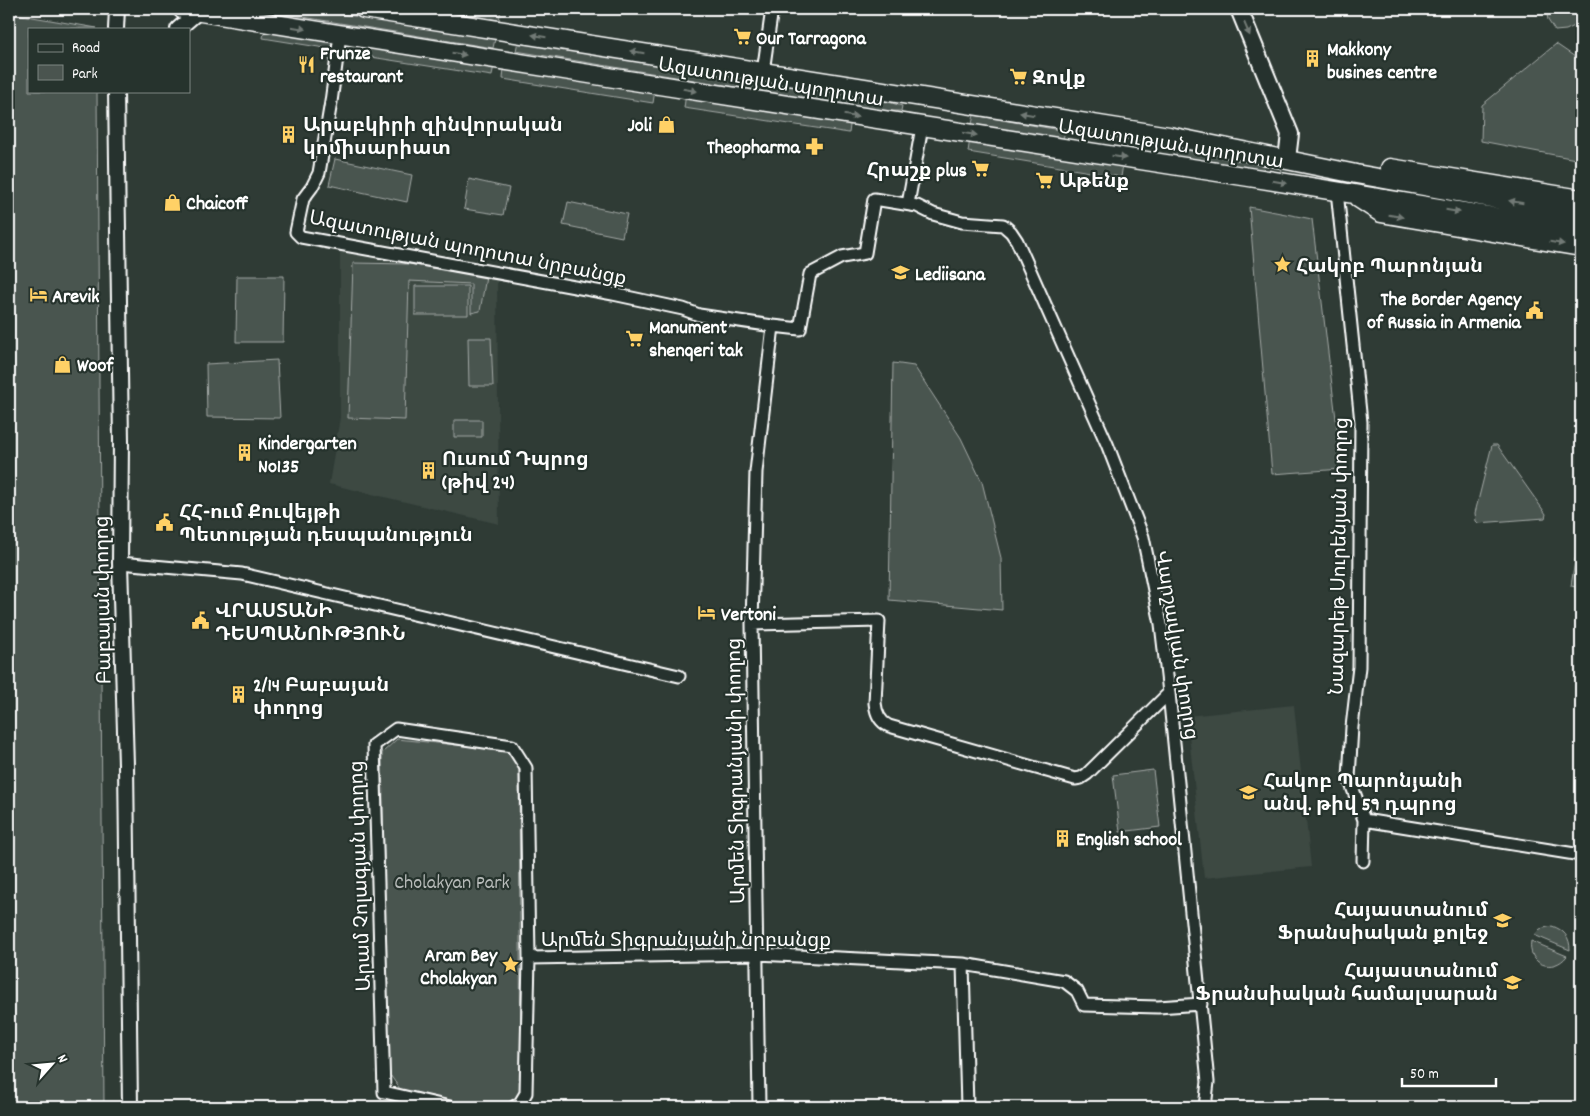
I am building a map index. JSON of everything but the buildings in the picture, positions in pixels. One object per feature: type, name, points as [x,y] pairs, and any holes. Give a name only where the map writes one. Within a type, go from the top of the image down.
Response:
[{"type":"main road","name":"Ազատության պողոտա","points":[[364,9],[1168,136],[1356,174],[1581,214]]},
{"type":"main road","points":[[1239,9],[1290,134],[1287,159]]},
{"type":"main road","name":"Ազատության պողոտա","points":[[190,10],[922,127],[1164,163],[1581,231]]},
{"type":"main road","points":[[1164,163],[1168,136]]},
{"type":"main road","name":"Ազատության պողոտա","points":[[1356,174],[1386,167],[1581,199]]},
{"type":"main road","name":"Ազատության պողոտա","points":[[1345,193],[1381,213],[1581,247]]},
{"type":"street","points":[[116,28],[117,9]]},
{"type":"street","points":[[763,72],[772,9]]},
{"type":"street","points":[[179,28],[190,10]]},
{"type":"street","name":"Ազատության պողոտա նրբանցք","points":[[340,35],[319,173],[303,199],[296,232],[301,237],[613,294],[684,309],[699,316],[773,326]]},
{"type":"street","name":"Բաբայան փողոց","points":[[116,92],[120,563],[126,765],[130,1107]]},
{"type":"street","points":[[773,326],[800,329],[810,274],[842,256],[865,253],[874,199],[908,204],[922,127]]},
{"type":"street","name":"Նազարեթ Սուրենյան փողոց","points":[[1345,193],[1361,422],[1359,668],[1352,727],[1349,778],[1364,820]]},
{"type":"street","name":"Վարշավյան փողոց","points":[[908,204],[933,214],[962,222],[1003,225],[1011,232],[1017,241],[1107,444],[1143,537],[1161,624],[1169,693],[1208,1082],[1205,1107]]},
{"type":"street","name":"Արմեն Տիգրանյանի փողոց","points":[[760,1107],[752,624],[756,472],[773,326]]},
{"type":"street","points":[[120,563],[242,574],[678,676]]},
{"type":"street","points":[[752,624],[879,622],[875,703],[876,712],[883,724],[1075,779],[1087,774],[1169,693]]},
{"type":"street","name":"Արամ Չոլագյան փողոց","points":[[450,1107],[384,1092],[374,745],[396,729],[512,746],[526,768],[529,958],[526,1093],[520,1103],[514,1107]]},
{"type":"street","points":[[1363,861],[1364,820],[1581,855]]},
{"type":"street","name":"Արմեն Տիգրանյանի նրբանցք","points":[[529,958],[757,954],[963,964],[1064,981],[1077,991],[1084,1005],[1158,1007],[1201,1004]]},
{"type":"street","points":[[963,964],[967,1107]]},
{"type":"shaded area","points":[[340,252],[497,276],[499,524],[329,484],[340,417]]},
{"type":"shaded area","name":"Հակոբ Պարոնյանի անվ. թիվ 59 դպրոց","points":[[1294,705],[1311,867],[1204,878],[1187,716]]},
{"type":"green space","points":[[254,9],[310,9],[495,39],[493,48]]},
{"type":"green space","points":[[428,9],[501,9],[499,20]]},
{"type":"green space","points":[[1546,9],[1581,9],[1581,23],[1566,30],[1555,31],[1548,20]]},
{"type":"green space","points":[[9,13],[97,28],[28,28],[28,92],[97,92],[104,1107],[9,1107]]},
{"type":"green space","points":[[265,27],[333,38],[331,49],[263,38]]},
{"type":"green space","points":[[341,39],[494,64],[492,76],[339,52]]},
{"type":"green space","points":[[518,41],[885,101],[902,106],[901,111],[884,111],[516,51]]},
{"type":"green space","points":[[1556,44],[1581,61],[1581,160],[1481,141],[1482,105]]},
{"type":"green space","points":[[504,67],[655,90],[653,103],[503,79]]},
{"type":"green space","points":[[686,93],[851,118],[849,133],[684,108]]},
{"type":"green space","points":[[974,115],[1065,131],[1063,139],[972,124]]},
{"type":"green space","points":[[970,138],[1123,164],[1121,177],[968,152]]},
{"type":"green space","points":[[1174,148],[1264,164],[1263,172],[1172,157]]},
{"type":"green space","points":[[335,159],[412,175],[407,202],[329,185]]},
{"type":"green space","points":[[469,179],[509,188],[503,215],[464,209]]},
{"type":"green space","points":[[568,202],[627,214],[622,237],[563,225]]},
{"type":"green space","points":[[1249,207],[1312,219],[1342,469],[1272,474]]},
{"type":"green space","points":[[353,263],[409,264],[486,277],[480,311],[471,313],[471,284],[409,281],[405,420],[348,418]]},
{"type":"green space","points":[[237,276],[284,276],[283,342],[236,342]]},
{"type":"green space","points":[[415,286],[468,286],[468,315],[415,315]]},
{"type":"green space","points":[[468,338],[491,338],[493,386],[469,386]]},
{"type":"green space","points":[[277,360],[280,418],[207,417],[206,364]]},
{"type":"green space","points":[[893,363],[914,366],[961,438],[982,482],[1001,558],[1002,610],[889,600]]},
{"type":"green space","points":[[454,420],[482,420],[482,437],[454,437]]},
{"type":"green space","points":[[1492,445],[1497,445],[1546,514],[1545,518],[1478,523],[1476,521],[1475,513]]},
{"type":"green space","points":[[1581,523],[1581,588],[1571,586]]},
{"type":"green space","name":"Cholakyan Park","points":[[397,739],[507,750],[519,768],[521,1094],[501,1107],[478,1107],[400,1089],[388,1072],[382,753]]},
{"type":"green space","points":[[1153,770],[1160,827],[1120,832],[1113,775]]},
{"type":"green space","points":[[1552,926],[1566,935],[1570,950],[1534,935],[1540,929]]},
{"type":"green space","points":[[1531,941],[1567,956],[1555,965],[1542,964],[1533,956]]},
{"type":"place","name":"Our Tarragona","points":[[742,37]]},
{"type":"place","name":"Makkony busines centre","points":[[1313,59]]},
{"type":"place","name":"Frunze restaurant","points":[[306,64]]},
{"type":"place","name":"Զովք","points":[[1018,77]]},
{"type":"place","name":"Joli","points":[[666,124]]},
{"type":"place","name":"Արաբկիրի զինվորական կոմիսարիատ","points":[[289,135]]},
{"type":"place","name":"Theopharma","points":[[814,146]]},
{"type":"place","name":"Հրաշք plus","points":[[981,169]]},
{"type":"place","name":"Աթենք","points":[[1045,180]]},
{"type":"place","name":"Chaicoff","points":[[172,202]]},
{"type":"place","name":"Հակոբ Պարոնյան","points":[[1282,265]]},
{"type":"place","name":"Lediisana","points":[[901,273]]},
{"type":"place","name":"Arevik","points":[[38,295]]},
{"type":"place","name":"The Border Agency of Russia in Armenia","points":[[1535,310]]},
{"type":"place","name":"Manument shenqeri tak","points":[[635,338]]},
{"type":"place","name":"Woof","points":[[63,364]]},
{"type":"place","name":"Kindergarten No135","points":[[244,453]]},
{"type":"place","name":"Ուսում Դպրոց (թիվ 24)","points":[[428,470]]},
{"type":"place","name":"ՀՀ-ում Քուվեյթի Պետության դեսպանություն","points":[[165,522]]},
{"type":"place","name":"Vertoni","points":[[707,613]]},
{"type":"place","name":"ՎՐԱՍՏԱՆԻ ԴԵՍՊԱՆՈՒԹՅՈՒՆ","points":[[201,621]]},
{"type":"place","name":"2/14 Բաբայան փողոց","points":[[239,695]]},
{"type":"place","name":"Հակոբ Պարոնյանի անվ. թիվ 59 դպրոց","points":[[1249,792]]},
{"type":"place","name":"English school","points":[[1062,838]]},
{"type":"place","name":"Հայաստանում Ֆրանսիական քոլեջ","points":[[1502,921]]},
{"type":"place","name":"Aram Bey Cholakyan","points":[[511,965]]},
{"type":"place","name":"Հայաստանում Ֆրանսիական համալսարան","points":[[1512,982]]}]
